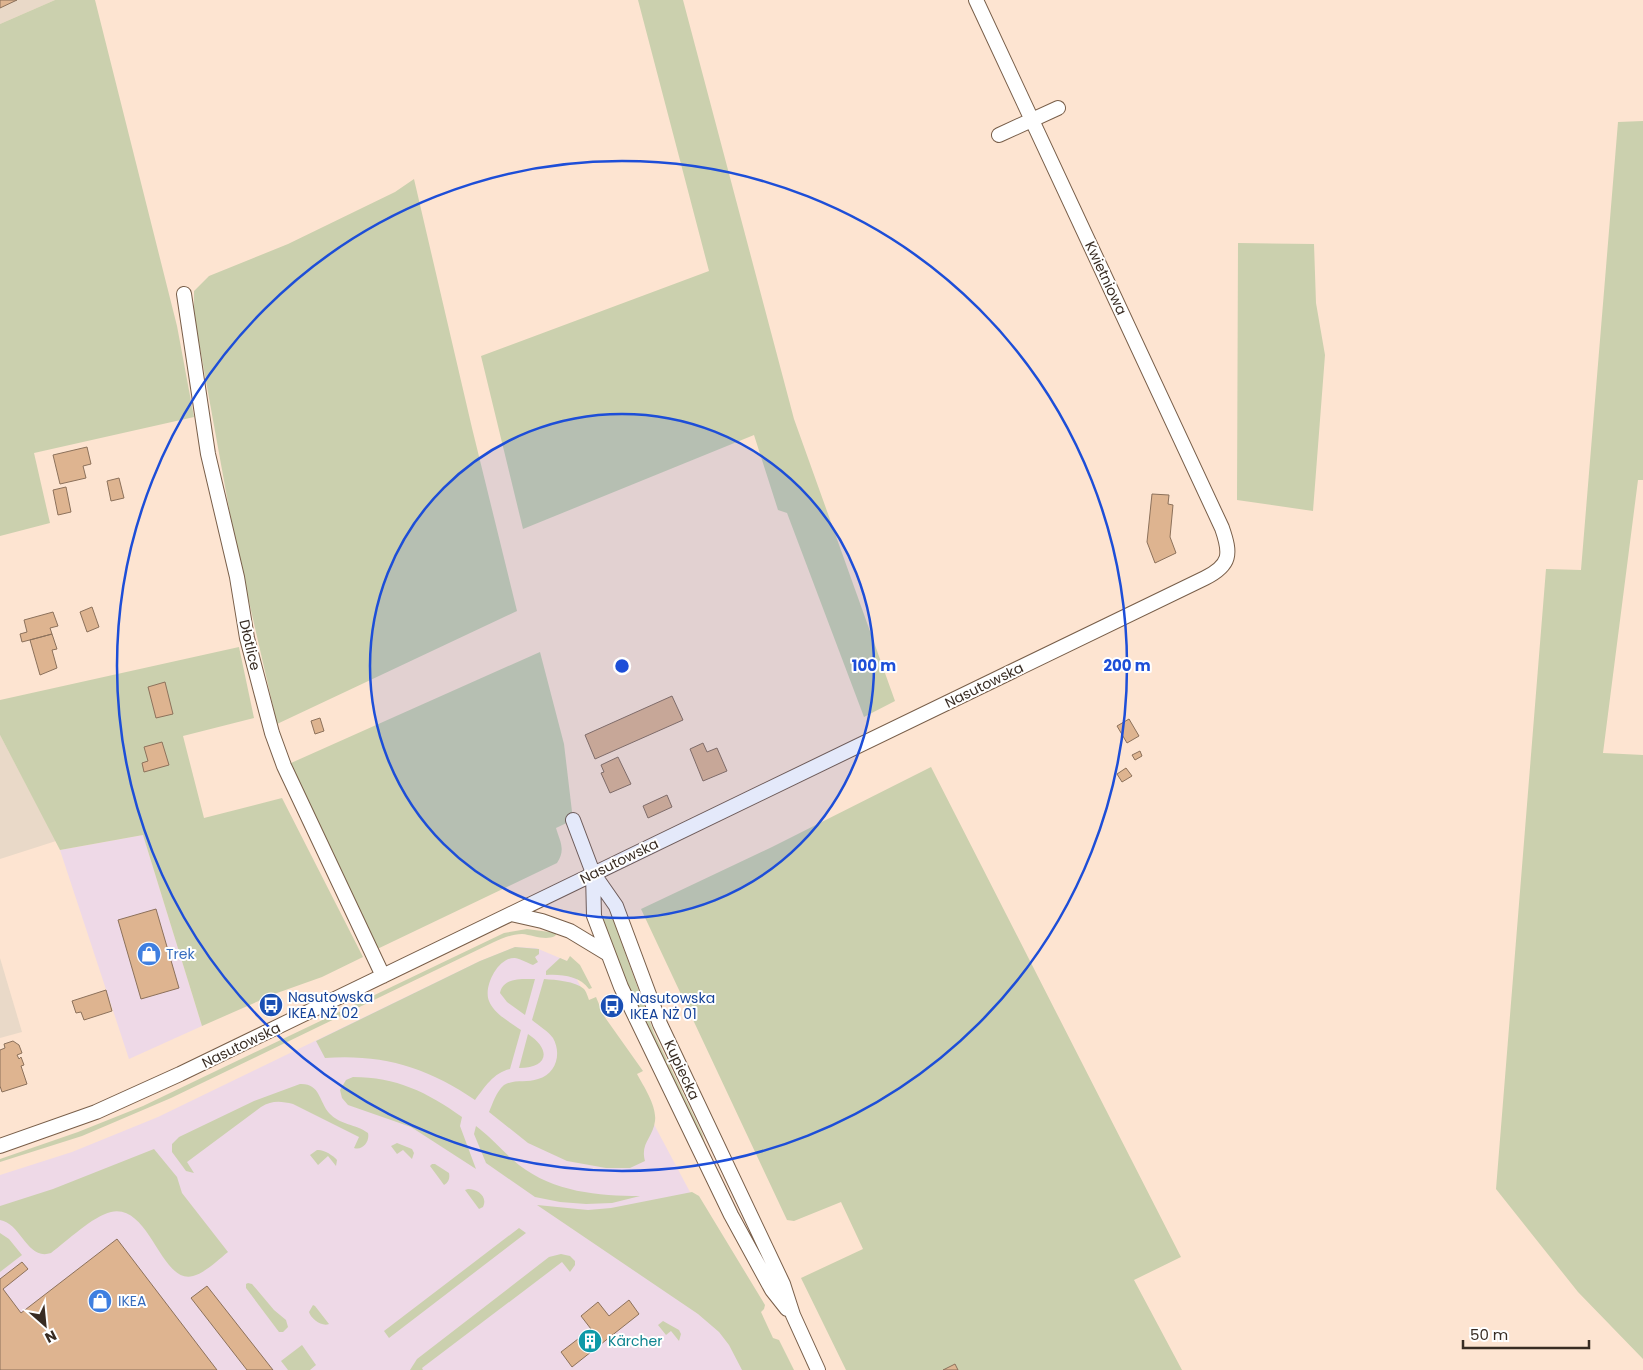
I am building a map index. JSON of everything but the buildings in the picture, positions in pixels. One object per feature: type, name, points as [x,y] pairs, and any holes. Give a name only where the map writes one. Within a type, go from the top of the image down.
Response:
[{"type":"street","name":"Kwietniowa","points":[[976,0],[1222,528],[1229,550],[1228,558]]},
{"type":"street","points":[[999,135],[1058,108]]},
{"type":"street","name":"Dłotlice","points":[[184,294],[208,454],[237,578],[248,638],[272,733],[284,766],[383,976]]},
{"type":"street","name":"Nasutowska","points":[[0,1146],[72,1122],[120,1103],[1205,578],[1215,573],[1228,558]]},
{"type":"street","points":[[573,820],[593,874]]},
{"type":"street","name":"Kupiecka","points":[[593,874],[594,916],[635,1018],[731,1215],[772,1290],[793,1315]]},
{"type":"street","name":"Kupiecka","points":[[593,874],[616,906],[660,1024],[780,1277],[793,1315],[818,1370]]},
{"type":"street","points":[[511,914],[570,930],[608,954]]},
{"type":"shaded area","points":[[0,0],[55,0],[0,24]]},
{"type":"shaded area","points":[[0,735],[56,841],[0,859]]},
{"type":"shaded area","points":[[143,835],[202,1026],[129,1059],[60,850]]},
{"type":"shaded area","points":[[515,947],[536,948],[567,961],[698,1207],[781,1370],[0,1370],[0,1175],[72,1152],[158,1117],[480,961]]},
{"type":"shaded area","points":[[0,958],[22,1032],[0,1038]]},
{"type":"green space","points":[[55,0],[95,0],[177,326],[194,417],[34,453],[50,523],[0,536],[0,24]]},
{"type":"green space","points":[[638,0],[683,0],[794,419],[895,701],[864,717],[787,513],[778,510],[754,435],[523,529],[481,356],[709,271]]},
{"type":"green space","points":[[1643,121],[1643,480],[1638,480],[1603,753],[1643,755],[1643,1359],[1578,1292],[1496,1189],[1546,569],[1581,570],[1618,122]]},
{"type":"green space","points":[[414,179],[517,611],[277,724],[234,536],[194,315],[194,291],[209,276],[288,244],[395,192]]},
{"type":"green space","points":[[1238,243],[1314,244],[1316,303],[1325,355],[1313,511],[1237,500]]},
{"type":"green space","points":[[239,647],[254,718],[183,736],[204,818],[282,798],[363,957],[322,977],[277,993],[202,1026],[143,835],[60,850],[0,735],[0,700]]},
{"type":"green space","points":[[540,652],[564,744],[573,820],[556,828],[562,849],[560,858],[557,863],[371,952],[291,763]]},
{"type":"green space","points":[[931,767],[1181,1257],[1134,1280],[1182,1370],[846,1370],[801,1278],[863,1249],[841,1202],[794,1221],[787,1220],[641,909],[772,847]]},
{"type":"green space","points":[[612,916],[654,1033],[702,1133],[704,1145],[631,993],[601,920]]},
{"type":"green space","points":[[527,929],[557,933],[555,936],[547,938],[522,934],[511,935],[501,939],[171,1098],[82,1136],[0,1162],[0,1159],[78,1132],[143,1106],[504,933]]},
{"type":"green space","points":[[515,947],[539,949],[539,954],[535,957],[538,962],[533,965],[515,958],[503,962],[493,974],[488,988],[488,995],[491,1006],[521,1030],[510,1069],[494,1077],[475,1100],[439,1079],[403,1065],[366,1058],[325,1058],[316,1041],[480,961]]},
{"type":"green space","points":[[570,956],[580,965],[592,988],[589,989],[581,981],[570,977],[546,975],[546,971],[560,958],[567,961]]},
{"type":"green space","points":[[535,979],[525,1015],[507,1002],[500,993],[505,984],[514,980]]},
{"type":"green space","points":[[544,979],[576,984],[584,989],[589,1000],[596,997],[604,1016],[643,1071],[637,1074],[649,1097],[655,1115],[654,1127],[645,1145],[645,1161],[630,1168],[606,1168],[567,1161],[528,1143],[489,1112],[497,1094],[504,1085],[512,1082],[534,1080],[544,1076],[549,1073],[556,1063],[557,1050],[553,1038],[532,1020]]},
{"type":"green space","points":[[528,1034],[541,1046],[543,1057],[536,1065],[519,1068]]},
{"type":"green space","points":[[353,1077],[383,1080],[411,1088],[436,1100],[462,1117],[460,1126],[476,1169],[411,1127],[348,1105],[342,1098],[340,1090],[346,1080]]},
{"type":"green space","points":[[300,1084],[312,1086],[333,1117],[368,1133],[365,1145],[357,1149],[354,1148],[359,1137],[293,1104],[277,1102],[261,1107],[187,1162],[194,1173],[186,1171],[172,1152],[172,1144],[179,1137],[254,1101]]},
{"type":"green space","points":[[476,1126],[519,1165],[547,1181],[577,1191],[608,1195],[640,1196],[612,1203],[586,1204],[560,1202],[535,1197],[486,1163],[474,1134]]},
{"type":"green space","points":[[397,1143],[412,1149],[414,1153],[412,1159],[403,1150],[397,1154],[391,1146]]},
{"type":"green space","points":[[154,1149],[177,1177],[182,1193],[228,1252],[198,1274],[193,1276],[182,1275],[172,1269],[136,1219],[124,1213],[111,1212],[96,1218],[51,1253],[43,1254],[36,1252],[14,1228],[0,1220],[0,1206],[53,1189]]},
{"type":"green space","points":[[317,1150],[325,1151],[333,1156],[337,1160],[336,1166],[328,1156],[318,1165],[310,1155]]},
{"type":"green space","points":[[432,1164],[449,1173],[447,1183],[444,1185],[430,1166]]},
{"type":"green space","points":[[465,1190],[475,1190],[481,1194],[484,1200],[483,1207],[479,1209]]},
{"type":"green space","points":[[692,1192],[699,1196],[765,1305],[761,1312],[773,1338],[779,1340],[794,1370],[742,1370],[729,1345],[719,1332],[698,1314],[537,1205],[588,1210],[611,1208]]},
{"type":"green space","points":[[519,1228],[526,1233],[389,1338],[384,1331]]},
{"type":"green space","points":[[0,1233],[9,1239],[22,1255],[0,1272]]},
{"type":"green space","points":[[561,1254],[570,1256],[575,1261],[575,1265],[570,1272],[562,1262],[422,1368],[423,1370],[410,1370],[417,1359],[549,1257]]},
{"type":"green space","points":[[248,1283],[252,1284],[274,1310],[286,1320],[288,1327],[283,1332],[279,1332],[246,1288]]},
{"type":"green space","points":[[313,1305],[329,1324],[317,1322],[312,1317],[309,1312]]},
{"type":"green space","points":[[663,1321],[679,1330],[681,1334],[679,1341],[671,1331],[666,1335],[658,1325]]},
{"type":"green space","points":[[302,1345],[316,1365],[310,1370],[288,1370],[281,1361]]},
{"type":"place","name":"Trek","points":[[149,954]]},
{"type":"place","name":"Nasutowska IKEA NŻ 02","points":[[271,1005]]},
{"type":"place","name":"Nasutowska IKEA NŻ 01","points":[[612,1006]]},
{"type":"place","name":"IKEA","points":[[100,1301]]},
{"type":"place","name":"Kärcher","points":[[590,1341]]}]
